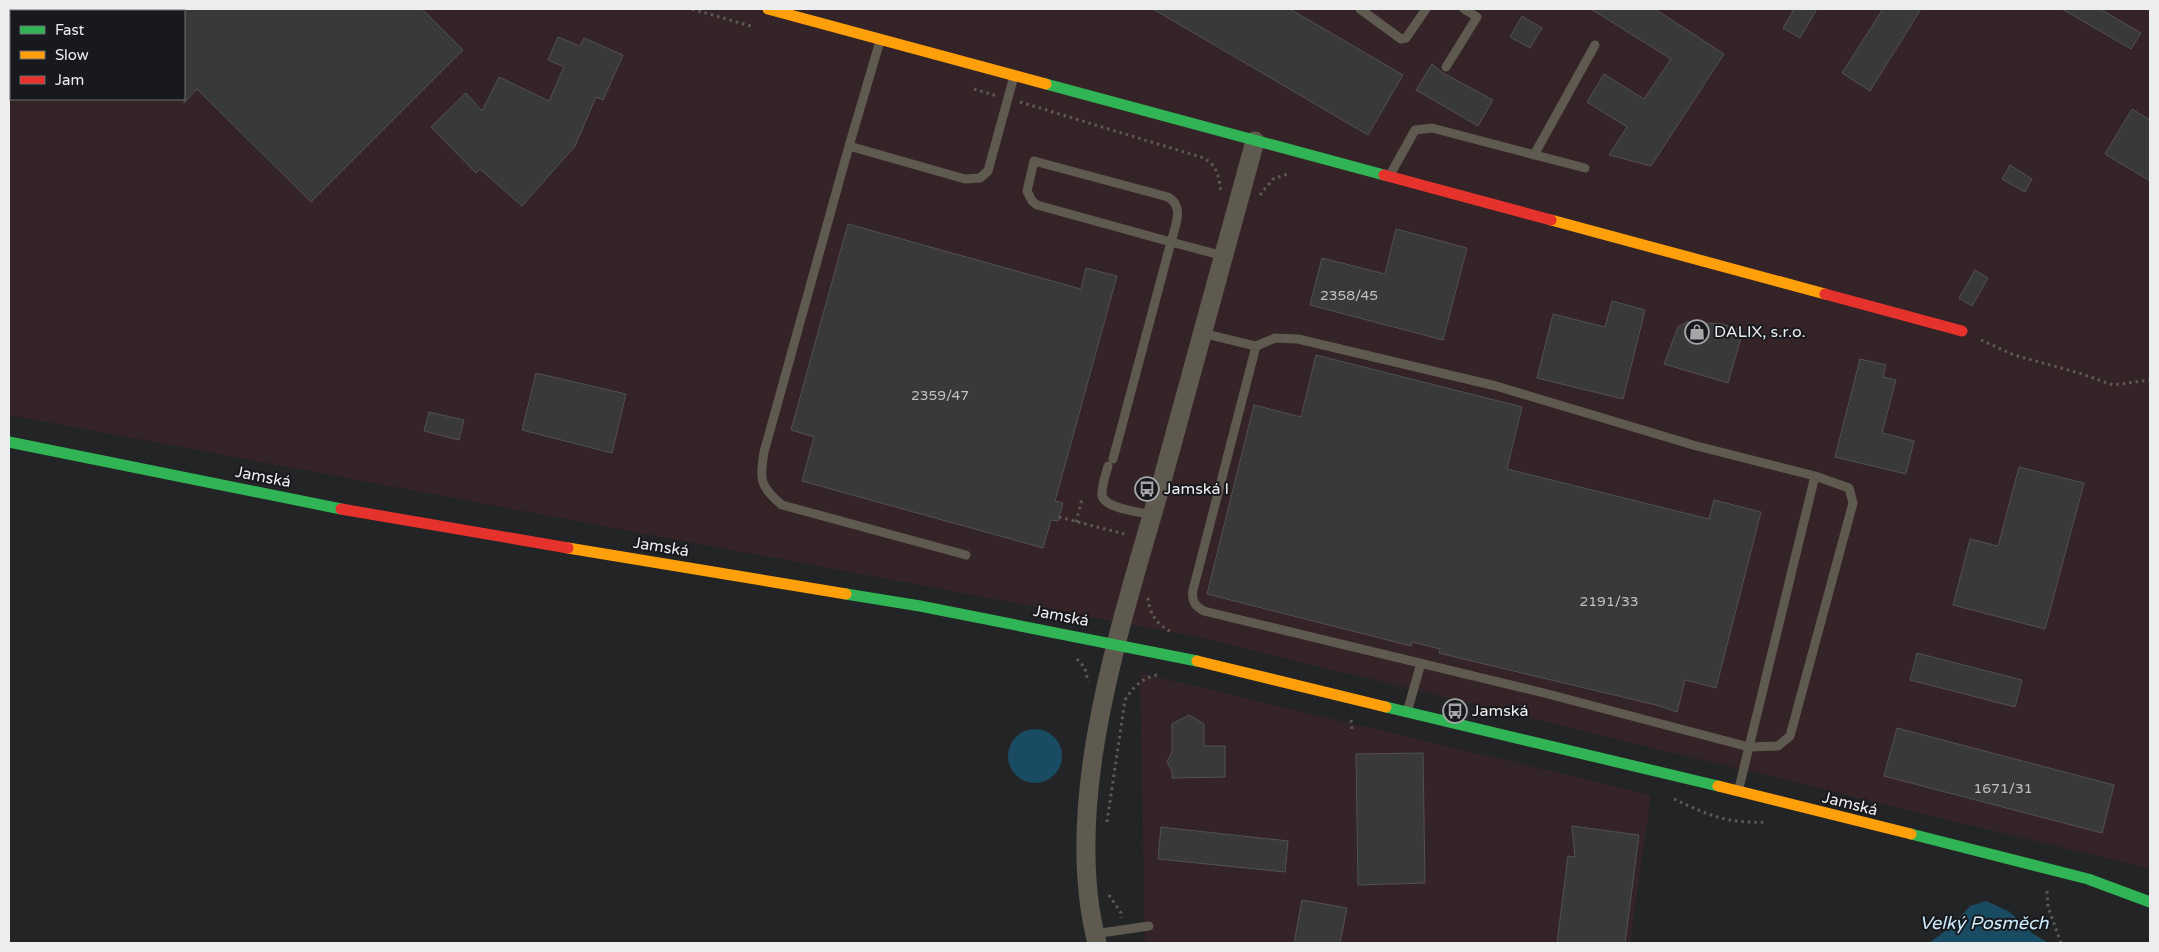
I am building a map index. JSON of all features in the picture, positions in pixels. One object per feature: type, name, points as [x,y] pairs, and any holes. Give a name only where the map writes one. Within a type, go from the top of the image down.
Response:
[{"type":"street","points":[[768,9],[796,13],[880,40],[1962,331]]},
{"type":"street","points":[[1095,939],[1088,904],[1085,859],[1090,779],[1117,643],[1255,141]]},
{"type":"street","name":"Jamská","points":[[9,442],[375,516],[920,606],[1117,643],[1738,791],[2088,879],[2150,902]]},
{"type":"lane","points":[[1360,9],[1401,40],[1406,38],[1426,9]]},
{"type":"lane","points":[[1446,67],[1477,16],[1464,9]]},
{"type":"lane","points":[[880,40],[764,452],[760,478],[767,492],[782,505],[966,555]]},
{"type":"lane","points":[[1534,155],[1595,45]]},
{"type":"lane","points":[[849,146],[966,178],[980,178],[988,171],[991,164],[1014,76]]},
{"type":"lane","points":[[1389,177],[1415,130],[1432,128],[1585,168]]},
{"type":"lane","points":[[1152,515],[1110,505],[1103,500],[1101,494],[1171,242],[1179,209],[1175,201],[1168,197],[1034,161],[1027,191],[1032,201],[1038,205],[1171,242],[1224,256]]},
{"type":"lane","points":[[1202,332],[1256,346],[1275,338],[1298,339],[1496,386],[1693,445],[1815,476],[1849,488],[1853,503],[1790,736],[1778,746],[1749,747],[1421,663],[1204,612],[1193,602],[1193,590],[1256,346]]},
{"type":"lane","points":[[1738,791],[1815,476]]},
{"type":"lane","points":[[1407,711],[1421,663]]},
{"type":"lane","points":[[1095,939],[1149,926]]},
{"type":"path","points":[[692,9],[759,28]]},
{"type":"path","points":[[970,88],[1204,158],[1211,162],[1217,170],[1221,194],[1220,201]]},
{"type":"path","points":[[1962,331],[2014,356],[2079,373],[2113,385],[2150,380]]},
{"type":"path","points":[[1076,522],[1082,499]]},
{"type":"path","points":[[1059,517],[1128,535]]},
{"type":"path","points":[[1149,590],[1149,609],[1153,618],[1174,633]]},
{"type":"path","points":[[1106,824],[1125,700],[1132,688],[1143,679],[1156,675],[1162,676]]},
{"type":"path","points":[[2044,868],[2048,907],[2061,943]]},
{"type":"path","points":[[1108,890],[1109,898],[1121,913]]},
{"type":"shaded area","points":[[2150,9],[2150,869],[1198,637],[9,415],[9,19],[10,18],[10,100],[185,100],[185,10],[18,10]]},
{"type":"shaded area","points":[[1140,673],[1651,795],[1630,943],[1145,943]]},
{"type":"water","points":[[1035,729],[1045,731],[1054,737],[1060,746],[1062,756],[1060,766],[1054,775],[1045,781],[1035,783],[1025,781],[1016,775],[1010,766],[1008,756],[1010,746],[1016,737],[1025,731]]},
{"type":"water","name":"Velký Posměch","points":[[1986,901],[2010,912],[2032,933],[2048,943],[1929,943],[1953,925],[1970,906]]},
{"type":"building","points":[[422,9],[463,50],[311,202],[197,89],[184,103],[184,10]]},
{"type":"building","points":[[1153,9],[1290,9],[1403,75],[1368,135]]},
{"type":"building","points":[[1591,9],[1655,9],[1724,54],[1651,166],[1609,155],[1627,127],[1587,102],[1604,74],[1644,99],[1671,59]]},
{"type":"building","points":[[1794,9],[1817,9],[1800,38],[1783,28]]},
{"type":"building","points":[[1883,9],[1921,9],[1870,91],[1842,73]]},
{"type":"building","points":[[2062,9],[2100,9],[2141,33],[2131,49]]},
{"type":"building","points":[[1522,16],[1542,28],[1530,48],[1510,37]]},
{"type":"building","points":[[558,37],[580,46],[584,38],[623,55],[603,100],[596,97],[575,146],[522,206],[480,169],[476,173],[431,127],[466,93],[482,111],[499,77],[549,101],[564,67],[548,60]]},
{"type":"building","points":[[1432,64],[1443,73],[1493,100],[1478,126],[1416,90]]},
{"type":"building","points":[[2132,109],[2150,120],[2150,181],[2105,154]]},
{"type":"building","points":[[2010,165],[2032,179],[2025,192],[2002,179]]},
{"type":"building","points":[[848,224],[1081,289],[1086,268],[1117,276],[1055,501],[1063,503],[1058,521],[1051,520],[1043,548],[802,481],[814,437],[791,430]]},
{"type":"building","points":[[1396,229],[1467,248],[1443,340],[1310,305],[1322,258],[1385,274]]},
{"type":"building","points":[[1975,270],[1988,278],[1972,306],[1959,298]]},
{"type":"building","points":[[1612,301],[1645,310],[1623,399],[1537,378],[1553,314],[1605,327]]},
{"type":"building","points":[[1687,322],[1722,324],[1743,331],[1728,383],[1664,364],[1678,327]]},
{"type":"building","points":[[1316,355],[1522,407],[1507,469],[1709,519],[1714,500],[1761,512],[1716,688],[1685,680],[1677,712],[1656,705],[1439,653],[1440,649],[1412,642],[1411,646],[1207,594],[1254,405],[1301,417]]},
{"type":"building","points":[[1860,359],[1886,365],[1883,377],[1896,380],[1882,433],[1914,441],[1906,474],[1835,457]]},
{"type":"building","points":[[536,373],[626,394],[612,453],[522,430]]},
{"type":"building","points":[[429,412],[464,420],[459,440],[424,431]]},
{"type":"building","points":[[2019,467],[2084,483],[2045,629],[1953,605],[1970,539],[1998,546]]},
{"type":"building","points":[[1917,653],[2022,680],[2015,707],[1910,680]]},
{"type":"building","points":[[1189,715],[1204,724],[1204,746],[1225,746],[1225,777],[1172,778],[1172,771],[1167,762],[1172,752],[1172,724]]},
{"type":"building","points":[[1897,728],[2114,785],[2102,833],[1884,776]]},
{"type":"building","points":[[1423,753],[1425,883],[1358,885],[1356,754]]},
{"type":"building","points":[[1572,826],[1639,835],[1625,943],[1557,943],[1568,856],[1575,857]]},
{"type":"building","points":[[1161,827],[1288,841],[1285,872],[1158,859]]},
{"type":"building","points":[[1302,900],[1347,908],[1340,943],[1294,943]]},
{"type":"traffic: fast","points":[[1046,84],[1384,175]]},
{"type":"traffic: fast","points":[[9,442],[341,509]]},
{"type":"traffic: fast","points":[[846,594],[920,606],[1197,661]]},
{"type":"traffic: fast","points":[[1386,707],[1718,786]]},
{"type":"traffic: fast","points":[[1911,834],[2088,879],[2150,902]]},
{"type":"traffic: slow","points":[[768,9],[1046,84]]},
{"type":"traffic: slow","points":[[1551,220],[1825,294]]},
{"type":"traffic: slow","points":[[568,548],[846,594]]},
{"type":"traffic: slow","points":[[1197,661],[1386,707]]},
{"type":"traffic: slow","points":[[1718,786],[1911,834]]},
{"type":"traffic: jam","points":[[1384,175],[1551,220]]},
{"type":"traffic: jam","points":[[1825,294],[1962,331]]},
{"type":"traffic: jam","points":[[341,509],[568,548]]},
{"type":"place","name":"DALIX, s.r.o.","points":[[1697,332]]},
{"type":"place","name":"Jamská I","points":[[1147,489]]},
{"type":"place","name":"Jamská","points":[[1455,711]]}]
